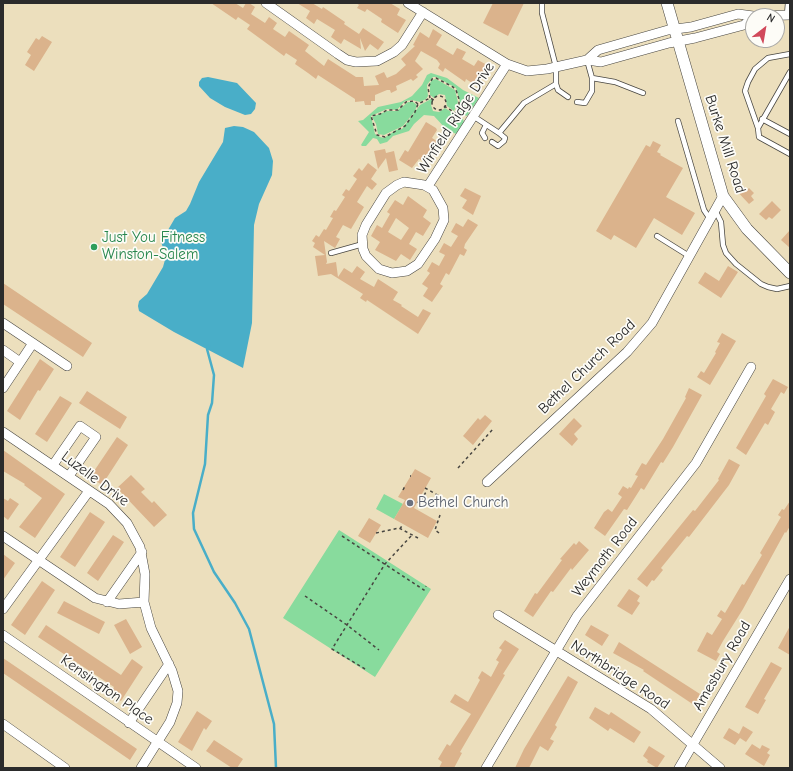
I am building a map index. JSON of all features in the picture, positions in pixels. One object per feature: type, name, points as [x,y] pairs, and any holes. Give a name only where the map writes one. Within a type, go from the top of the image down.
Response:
[{"type":"street","points":[[266,3],[347,60],[356,62],[377,61],[394,52],[402,45],[423,12]]},
{"type":"street","points":[[408,3],[507,64],[527,71],[537,71],[587,60],[601,62],[745,24]]},
{"type":"street","name":"Burke Mill Road","points":[[667,3],[723,196],[746,229],[790,273]]},
{"type":"street","points":[[587,60],[598,50],[738,14],[745,15]]},
{"type":"street","name":"Winfield Ridge Drive","points":[[428,186],[507,64]]},
{"type":"street","name":"Winfield Ridge Drive","points":[[404,182],[419,183],[428,186],[443,208],[444,220],[436,239],[418,264],[411,269],[400,273],[386,272],[373,265],[366,256],[363,244],[363,230],[386,193],[397,184],[404,182]]},
{"type":"street","name":"Bethel Church Road","points":[[487,482],[627,352],[652,323],[723,196]]},
{"type":"street","points":[[3,323],[67,366]]},
{"type":"street","points":[[3,388],[33,343]]},
{"type":"street","points":[[3,350],[20,362]]},
{"type":"street","name":"Weymoth Road","points":[[486,768],[576,616],[696,463],[751,367]]},
{"type":"street","points":[[53,465],[80,426],[96,437],[69,476]]},
{"type":"street","name":"Luzelle Drive","points":[[3,432],[69,476],[120,514],[134,534],[142,552],[145,574],[144,602],[151,628],[176,679],[177,703],[170,722],[141,768]]},
{"type":"street","points":[[3,608],[89,491]]},
{"type":"street","points":[[3,536],[88,593],[107,602],[119,604],[144,602]]},
{"type":"street","points":[[107,602],[142,552]]},
{"type":"street","name":"Amesbury Road","points":[[679,768],[790,579]]},
{"type":"street","name":"Northbridge Road","points":[[498,615],[556,649],[651,709],[720,768]]},
{"type":"street","name":"Kensington Place","points":[[3,635],[196,768]]},
{"type":"street","points":[[129,722],[169,664]]},
{"type":"street","points":[[3,724],[65,768]]},
{"type":"lane","points":[[542,3],[542,13],[556,67],[556,84],[558,90],[568,97]]},
{"type":"lane","points":[[788,3],[788,15]]},
{"type":"lane","points":[[790,54],[768,58],[755,69],[745,91],[758,128],[759,137],[790,154]]},
{"type":"lane","points":[[577,102],[584,104],[592,91],[592,78],[587,60]]},
{"type":"lane","points":[[758,128],[790,72]]},
{"type":"lane","points":[[592,78],[615,82],[643,93]]},
{"type":"lane","points":[[499,133],[524,102],[556,84]]},
{"type":"lane","points":[[471,119],[486,125],[504,138],[504,141],[498,146],[492,142]]},
{"type":"lane","points":[[762,119],[790,134]]},
{"type":"lane","points":[[678,120],[704,210],[710,219]]},
{"type":"lane","points":[[485,138],[482,134],[486,125]]},
{"type":"lane","points":[[715,210],[721,222],[726,253],[744,271],[768,287],[777,289],[790,286]]},
{"type":"lane","points":[[657,236],[689,256]]},
{"type":"lane","points":[[331,254],[363,244]]},
{"type":"path","points":[[430,98],[428,88],[432,79],[436,78],[453,87],[457,91],[459,102],[455,112]]},
{"type":"path","points":[[438,95],[442,95],[446,98],[444,106],[440,110],[434,109],[432,105],[438,95]]},
{"type":"path","points":[[430,98],[434,100]]},
{"type":"path","points":[[418,104],[414,101],[407,101],[398,110],[387,110],[380,114],[371,116],[377,135],[385,136],[405,126],[418,104],[430,98]]},
{"type":"path","points":[[444,106],[471,119]]},
{"type":"path","points":[[458,468],[494,428]]},
{"type":"path","points":[[403,490],[405,486]]},
{"type":"path","points":[[425,488],[441,497]]},
{"type":"path","points":[[417,502],[420,503],[427,490]]},
{"type":"path","points":[[439,533],[434,530],[440,515]]},
{"type":"path","points":[[400,529],[403,524]]},
{"type":"path","points":[[376,533],[400,529],[418,538]]},
{"type":"path","points":[[365,669],[332,648],[384,564],[412,535]]},
{"type":"path","points":[[342,536],[424,590],[426,586]]},
{"type":"path","points":[[305,596],[347,625],[379,650]]},
{"type":"green space","points":[[431,73],[447,78],[463,90],[479,98],[467,116],[457,112],[460,102],[456,88],[436,77],[433,77],[427,85],[428,96],[426,99],[420,102],[412,100],[405,101],[397,110],[387,109],[371,116],[375,134],[384,138],[396,130],[402,129],[420,105],[431,99],[433,100],[431,105],[433,111],[439,112],[445,108],[463,119],[464,122],[456,134],[445,128],[434,116],[424,115],[409,131],[393,136],[387,142],[380,144],[377,139],[373,138],[366,146],[362,146],[361,145],[369,132],[358,121],[363,120],[378,107],[401,102],[412,96],[422,85],[427,75]]},
{"type":"green space","points":[[436,79],[455,90],[458,102],[454,111],[447,106],[445,95],[439,94],[434,98],[430,95],[430,83],[432,80]]},
{"type":"green space","points":[[408,102],[413,102],[417,105],[415,111],[403,126],[384,135],[378,134],[376,124],[372,117],[387,111],[397,111]]},
{"type":"green space","points":[[384,494],[403,504],[394,519],[376,509]]},
{"type":"green space","points":[[339,530],[431,589],[375,677],[283,618]]},
{"type":"water","points":[[208,77],[237,83],[256,103],[255,109],[251,114],[245,115],[225,107],[210,98],[199,86],[199,82],[202,78]]},
{"type":"water","points":[[234,126],[243,127],[254,132],[269,148],[273,161],[272,175],[259,204],[254,225],[252,323],[243,368],[174,332],[139,311],[138,306],[139,301],[147,294],[163,267],[166,256],[161,242],[175,218],[186,211],[190,204],[199,182],[223,142],[225,128]]},
{"type":"building","points":[[211,3],[235,3],[243,8],[246,3],[249,3],[255,7],[251,14],[265,23],[269,17],[277,23],[273,29],[285,37],[289,31],[309,45],[305,51],[324,66],[328,59],[356,77],[363,77],[364,86],[379,85],[375,76],[384,72],[387,78],[396,74],[406,65],[401,59],[415,46],[413,45],[420,32],[429,38],[433,29],[442,35],[436,45],[453,55],[457,48],[466,52],[462,59],[474,66],[478,60],[487,65],[475,85],[466,79],[465,82],[445,68],[443,72],[438,68],[440,64],[437,60],[421,51],[415,61],[423,69],[416,75],[418,77],[413,81],[411,79],[396,86],[397,90],[391,93],[390,90],[387,90],[375,95],[375,101],[371,101],[371,105],[365,105],[364,101],[355,102],[355,99],[318,75],[316,79],[295,64],[297,60],[286,53],[284,56],[247,29],[250,25],[238,17],[236,20]]},
{"type":"building","points":[[297,3],[312,3],[322,9],[323,7],[345,22],[344,24],[359,34],[363,28],[384,42],[378,50],[370,44],[365,51],[360,38],[361,49],[344,39],[341,44],[331,37],[335,30],[317,19],[314,24],[306,18],[310,11]]},
{"type":"building","points":[[356,3],[390,3],[400,9],[397,15],[406,20],[398,33],[381,22],[382,19],[367,9],[365,12],[357,8],[359,5]]},
{"type":"building","points":[[493,3],[524,3],[508,36],[483,23]]},
{"type":"building","points":[[42,36],[52,42],[34,71],[25,65],[31,55],[27,52],[36,38],[39,40]]},
{"type":"building","points":[[426,122],[436,128],[437,130],[432,138],[440,143],[426,163],[419,159],[412,168],[399,160],[405,150],[408,152]]},
{"type":"building","points":[[653,141],[661,145],[657,152],[661,154],[660,155],[683,168],[666,197],[695,213],[682,235],[654,218],[636,248],[614,235],[611,240],[596,231],[646,145],[650,147]]},
{"type":"building","points":[[385,149],[386,153],[394,151],[398,170],[389,172],[386,158],[378,169],[374,151]]},
{"type":"building","points":[[368,163],[377,170],[371,179],[377,184],[372,190],[367,186],[357,202],[364,207],[351,229],[343,225],[336,237],[340,239],[335,248],[324,241],[326,264],[336,262],[338,277],[344,268],[352,273],[357,266],[365,272],[360,279],[374,287],[378,279],[398,292],[393,300],[418,317],[423,309],[431,313],[418,334],[367,300],[366,302],[360,298],[363,294],[331,274],[318,276],[315,256],[325,255],[313,247],[315,243],[312,241],[316,235],[319,237],[324,229],[326,230],[333,218],[330,217],[334,210],[336,211],[345,197],[342,195],[346,189],[349,191],[357,179],[353,176],[359,168],[362,171]]},
{"type":"building","points":[[739,183],[747,190],[749,188],[754,193],[751,196],[754,200],[749,204],[734,188]]},
{"type":"building","points":[[465,188],[481,196],[473,215],[462,208],[467,200],[460,196]]},
{"type":"building","points":[[408,196],[427,210],[423,217],[431,223],[423,236],[416,232],[409,244],[417,249],[410,260],[401,254],[396,261],[375,250],[380,242],[371,236],[377,225],[382,228],[390,214],[387,212],[395,200],[403,205]],"holes":[[[396,218],[409,228],[401,240],[388,232]]]},
{"type":"building","points":[[772,201],[781,210],[772,219],[769,217],[766,220],[759,214]]},
{"type":"building","points":[[468,219],[478,225],[465,244],[464,248],[467,250],[464,256],[460,254],[449,275],[446,273],[440,284],[443,286],[432,302],[423,296],[428,288],[422,284],[430,273],[427,271],[432,262],[439,266],[445,255],[439,252],[444,243],[451,247],[458,236],[451,232],[456,223],[463,227]]},
{"type":"building","points":[[790,230],[790,248],[781,240]]},
{"type":"building","points":[[728,266],[738,272],[721,298],[698,283],[705,272],[719,281]]},
{"type":"building","points":[[3,283],[92,343],[83,357],[3,304]]},
{"type":"building","points":[[722,333],[736,341],[710,385],[697,377],[701,371],[704,373],[716,353],[715,352],[720,343],[717,342]]},
{"type":"building","points":[[40,359],[54,369],[40,391],[38,390],[20,420],[7,411]]},
{"type":"building","points":[[773,379],[788,387],[784,394],[781,392],[771,409],[775,412],[768,425],[765,423],[746,455],[736,448],[766,396],[764,394]]},
{"type":"building","points":[[689,388],[702,395],[673,447],[663,463],[661,462],[644,490],[641,488],[627,510],[624,509],[605,536],[594,528],[604,512],[608,509],[612,512],[622,497],[618,494],[623,486],[628,489],[629,487],[631,488],[638,476],[635,475],[642,463],[646,465],[663,439],[686,398],[685,397]]},
{"type":"building","points":[[87,391],[127,417],[120,429],[79,403]]},
{"type":"building","points":[[60,396],[72,403],[47,442],[35,434]]},
{"type":"building","points":[[485,415],[492,421],[473,445],[463,436],[478,418],[480,420]]},
{"type":"building","points":[[574,418],[582,426],[574,434],[578,439],[572,446],[559,434]]},
{"type":"building","points":[[117,437],[128,445],[102,485],[90,477]]},
{"type":"building","points":[[3,450],[65,494],[35,538],[19,527],[42,498],[24,485],[25,484],[3,471]]},
{"type":"building","points":[[729,459],[740,465],[729,485],[689,537],[687,536],[661,568],[663,570],[647,587],[637,579],[693,510],[695,511],[719,480],[718,479]]},
{"type":"building","name":"Bethel Church","points":[[415,469],[431,478],[414,508],[437,521],[428,538],[394,519],[405,500],[398,497]]},
{"type":"building","points":[[131,475],[145,489],[141,492],[152,503],[154,501],[167,515],[154,527],[117,488]]},
{"type":"building","points":[[3,498],[8,501],[10,498],[19,504],[8,520],[3,516]]},
{"type":"building","points":[[790,501],[790,526],[786,533],[785,532],[743,609],[723,641],[717,652],[720,654],[716,661],[697,651],[707,632],[712,635],[722,619],[717,616],[721,610],[725,613],[742,584],[744,585],[762,555],[760,553],[781,517],[778,515],[782,509],[784,510]]},
{"type":"building","points":[[90,512],[105,522],[75,567],[60,557]]},
{"type":"building","points":[[369,518],[381,525],[370,543],[358,536]]},
{"type":"building","points":[[113,535],[124,542],[98,581],[87,573]]},
{"type":"building","points":[[579,541],[589,550],[572,570],[571,568],[553,592],[551,591],[533,617],[524,611],[535,593],[537,594],[562,560],[560,559],[574,543],[576,545]]},
{"type":"building","points":[[3,554],[15,563],[3,580]]},
{"type":"building","points":[[42,581],[55,590],[25,635],[11,625]]},
{"type":"building","points":[[629,589],[640,596],[637,601],[640,603],[632,615],[617,606]]},
{"type":"building","points":[[64,601],[105,622],[99,634],[57,613]]},
{"type":"building","points":[[126,619],[142,647],[130,654],[114,625]]},
{"type":"building","points":[[46,625],[121,675],[132,659],[143,667],[121,701],[110,694],[114,687],[38,637]]},
{"type":"building","points":[[591,625],[609,635],[602,646],[585,635]]},
{"type":"building","points":[[790,626],[790,655],[778,648]]},
{"type":"building","points":[[505,640],[519,649],[503,674],[505,675],[460,752],[462,753],[454,768],[439,768],[442,762],[438,759],[447,744],[450,746],[471,714],[450,702],[455,694],[468,702],[480,680],[478,678],[482,671],[491,677],[499,662],[496,660],[502,650],[499,648]]},
{"type":"building","points":[[619,642],[700,694],[694,705],[643,671],[644,670],[613,653]]},
{"type":"building","points":[[3,658],[137,749],[130,760],[3,673]]},
{"type":"building","points":[[771,662],[782,668],[764,699],[766,700],[758,714],[745,707]]},
{"type":"building","points":[[568,676],[578,682],[555,725],[557,727],[550,739],[554,741],[548,751],[540,746],[529,768],[515,768],[524,749]]},
{"type":"building","points":[[595,707],[609,715],[611,712],[641,732],[634,743],[610,728],[608,731],[589,718]]},
{"type":"building","points":[[197,711],[212,721],[206,730],[204,728],[192,751],[178,742]]},
{"type":"building","points":[[743,726],[753,732],[746,742],[740,738],[735,745],[723,738],[729,728],[739,734]]},
{"type":"building","points":[[214,740],[243,759],[237,768],[232,768],[206,751]]},
{"type":"building","points":[[752,744],[760,749],[762,745],[770,749],[767,753],[770,755],[764,766],[745,754]]},
{"type":"building","points":[[649,746],[665,756],[657,768],[647,762],[648,760],[643,756]]},
{"type":"waterway","points":[[209,346],[207,349],[214,375],[212,403],[208,415],[205,464],[193,513],[194,529],[214,572],[235,603],[249,629],[274,724],[276,768]]},
{"type":"place","name":"Just You Fitness Winston-Salem","points":[[94,247]]},
{"type":"place","name":"Bethel Church","points":[[410,503]]}]
